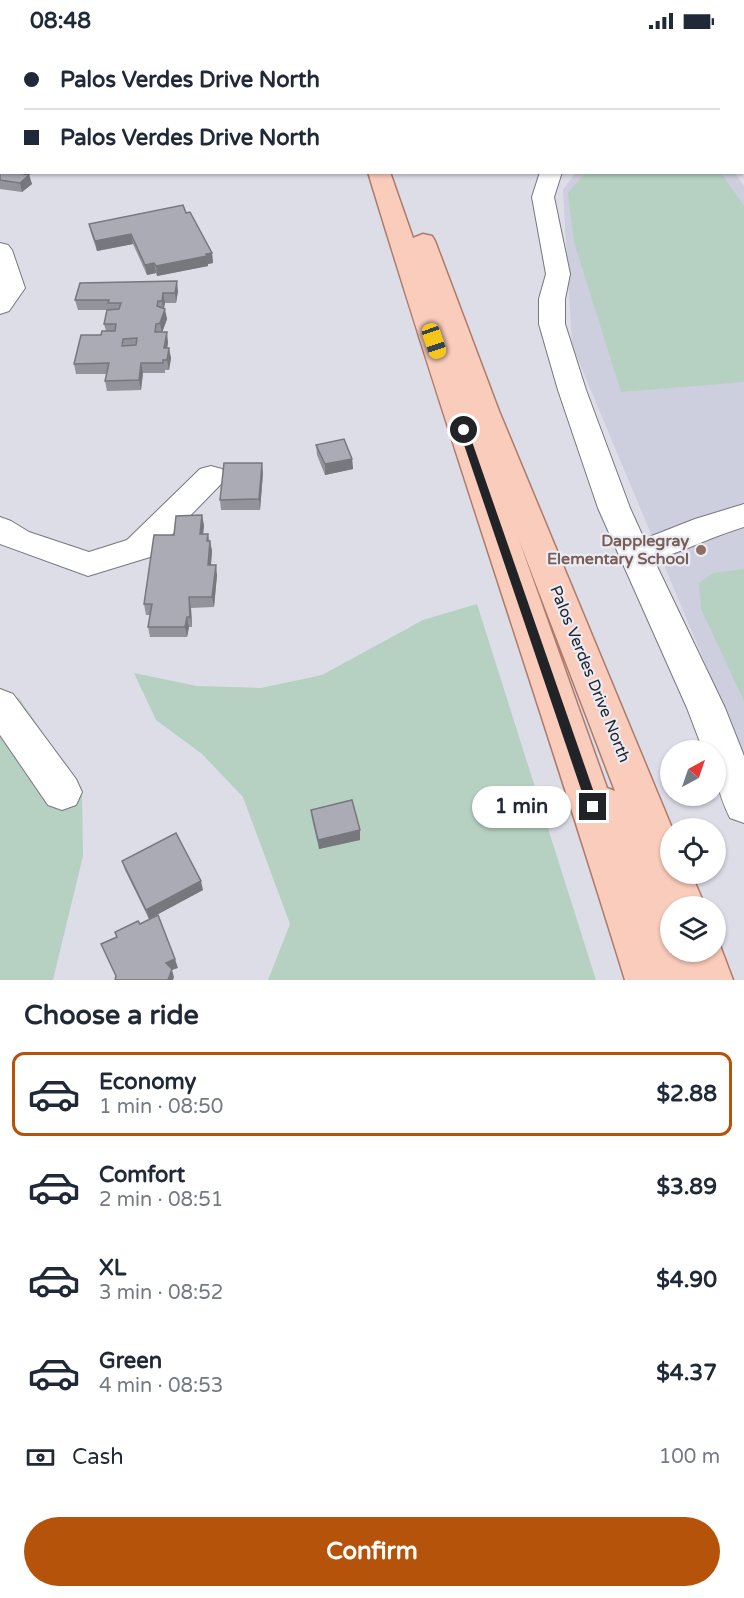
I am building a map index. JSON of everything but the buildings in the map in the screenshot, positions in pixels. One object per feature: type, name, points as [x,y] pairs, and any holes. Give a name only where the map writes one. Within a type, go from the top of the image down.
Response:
[{"type":"main road","points":[[380,174],[649,980]]},
{"type":"main road","name":"Palos Verdes Drive North","points":[[396,174],[433,267],[484,411],[678,896]]},
{"type":"main road","points":[[586,786],[632,844],[681,980]]},
{"type":"main road","points":[[703,962],[709,980]]},
{"type":"street","points":[[550,174],[543,197],[558,274],[552,299],[552,324],[572,390],[614,508],[706,708],[744,805]]},
{"type":"street","points":[[0,250],[13,288],[0,306]]},
{"type":"street","points":[[0,530],[18,540],[88,564],[138,549],[211,476]]},
{"type":"street","points":[[635,553],[668,544],[706,527],[744,514]]},
{"type":"street","points":[[0,705],[62,792]]},
{"type":"shaded area","name":"Dapplegray Elementary School","points":[[575,174],[736,174],[744,186],[744,756],[572,345],[563,190]]},
{"type":"green space","points":[[584,174],[722,174],[744,206],[744,382],[621,392],[574,242],[568,193]]},
{"type":"green space","points":[[744,569],[744,701],[701,609],[699,583],[713,573]]},
{"type":"green space","points":[[477,604],[596,980],[268,980],[290,924],[243,797],[202,754],[156,720],[134,673],[197,686],[261,688],[322,675],[423,620]]},
{"type":"green space","points":[[0,692],[19,698],[82,790],[83,856],[53,980],[0,980]]},
{"type":"place","name":"Dapplegray Elementary School","points":[[701,550]]},
{"type":"route","points":[[464,430],[593,807]]}]
